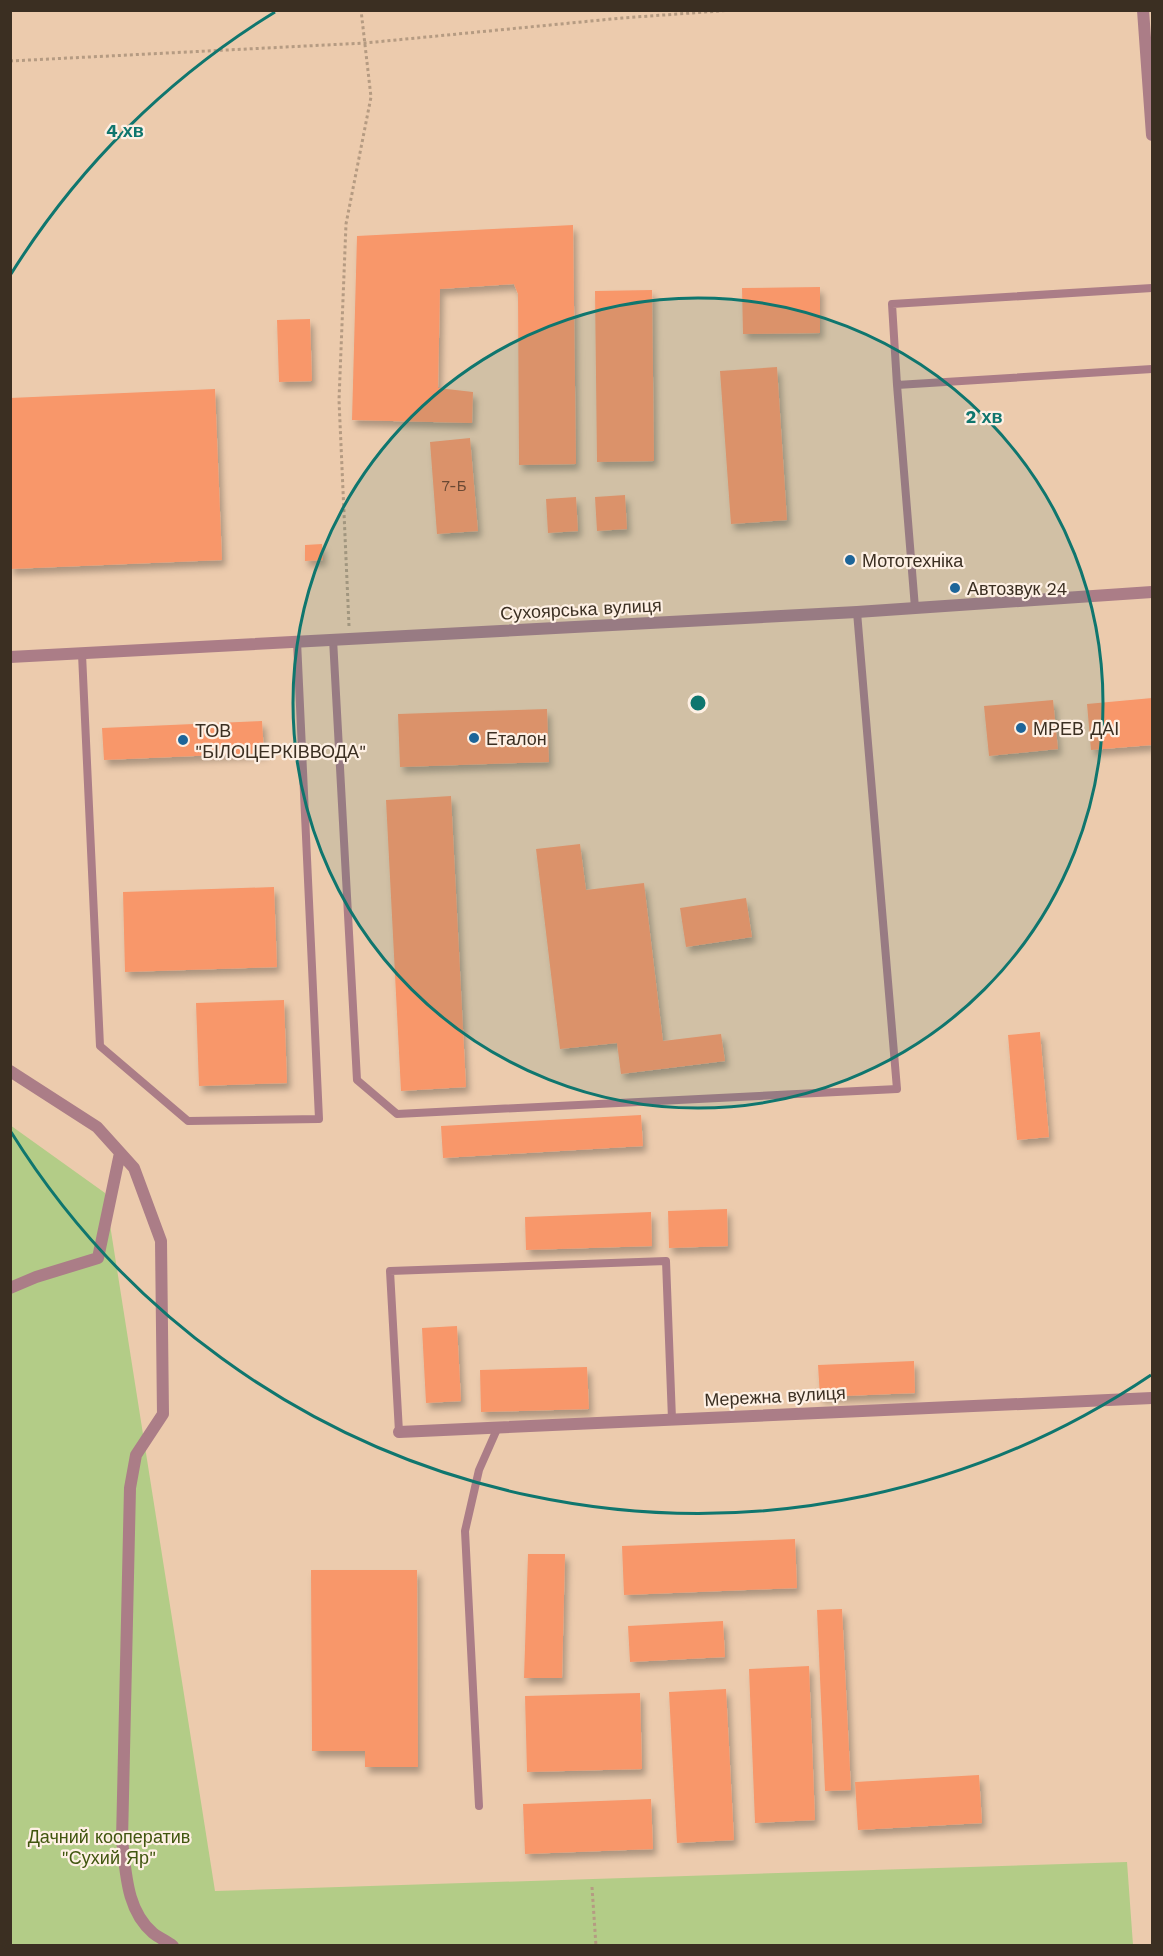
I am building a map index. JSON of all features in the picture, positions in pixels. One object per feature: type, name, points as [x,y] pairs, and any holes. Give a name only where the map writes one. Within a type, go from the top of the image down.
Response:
[{"type":"street","points":[[1143,10],[1152,135]]},
{"type":"street","name":"Сухоярська вулиця","points":[[10,657],[857,612],[1152,592]]},
{"type":"street","points":[[10,1071],[97,1127],[134,1168],[161,1241],[163,1414],[136,1455],[130,1488],[122,1840],[128,1887],[137,1914],[153,1932],[173,1946]]},
{"type":"street","points":[[10,1288],[36,1277],[98,1258],[120,1153]]},
{"type":"street","name":"Мережна вулиця","points":[[399,1432],[1152,1398]]},
{"type":"lane","points":[[915,608],[892,304],[1152,288]]},
{"type":"lane","points":[[897,385],[1152,369]]},
{"type":"lane","points":[[333,639],[357,1080],[398,1114],[897,1089],[857,612]]},
{"type":"lane","points":[[82,654],[100,1046],[188,1121],[320,1119],[297,641]]},
{"type":"lane","points":[[399,1432],[390,1271],[666,1261],[672,1419]]},
{"type":"lane","points":[[479,1806],[465,1531],[478,1470],[498,1427]]},
{"type":"path","points":[[350,639],[339,400],[346,224],[371,97],[361,10]]},
{"type":"path","points":[[621,10],[622,18]]},
{"type":"path","points":[[10,61],[365,43],[622,18],[733,10]]},
{"type":"path","points":[[592,1887],[596,1946]]},
{"type":"green space","name":"Дачний кооператив \"Сухий Яр\"","points":[[10,1125],[105,1193],[215,1891],[1127,1862],[1133,1945],[11,1945]]},
{"type":"building","points":[[573,225],[576,464],[519,465],[518,294],[514,284],[440,289],[438,388],[473,392],[472,423],[352,420],[357,236]]},
{"type":"building","points":[[820,287],[820,333],[743,334],[742,288]]},
{"type":"building","points":[[652,290],[654,461],[597,462],[595,291]]},
{"type":"building","points":[[310,319],[312,381],[279,382],[277,320]]},
{"type":"building","points":[[777,367],[787,520],[731,524],[720,371]]},
{"type":"building","points":[[215,389],[222,560],[10,569],[10,398]]},
{"type":"building","points":[[470,438],[478,531],[437,534],[430,442]]},
{"type":"building","points":[[625,495],[627,529],[597,531],[595,497]]},
{"type":"building","points":[[576,497],[578,531],[548,533],[546,499]]},
{"type":"building","points":[[322,544],[323,560],[305,561],[305,545]]},
{"type":"building","points":[[1152,698],[1152,745],[1091,750],[1087,704]]},
{"type":"building","name":"МРЕВ ДАІ","points":[[1053,700],[1058,749],[989,756],[984,706]]},
{"type":"building","name":"Еталон","points":[[547,709],[549,762],[400,767],[398,714]]},
{"type":"building","name":"ТОВ \"БІЛОЦЕРКІВВОДА\"","points":[[262,721],[264,753],[104,760],[102,728]]},
{"type":"building","points":[[451,796],[466,1087],[401,1091],[386,800]]},
{"type":"building","points":[[580,844],[586,890],[644,883],[663,1041],[721,1034],[725,1061],[621,1074],[617,1043],[560,1049],[536,849]]},
{"type":"building","points":[[274,887],[277,967],[125,972],[123,892]]},
{"type":"building","points":[[746,898],[752,937],[686,947],[680,908]]},
{"type":"building","points":[[284,1000],[287,1083],[199,1086],[196,1003]]},
{"type":"building","points":[[1040,1032],[1049,1137],[1017,1140],[1008,1035]]},
{"type":"building","points":[[641,1115],[643,1146],[443,1158],[441,1126]]},
{"type":"building","points":[[727,1209],[728,1246],[669,1248],[668,1211]]},
{"type":"building","points":[[651,1212],[652,1246],[526,1250],[525,1217]]},
{"type":"building","points":[[457,1326],[461,1401],[426,1403],[422,1328]]},
{"type":"building","points":[[914,1361],[915,1393],[820,1397],[818,1365]]},
{"type":"building","points":[[587,1367],[589,1409],[481,1412],[480,1370]]},
{"type":"building","points":[[795,1539],[797,1588],[624,1595],[622,1546]]},
{"type":"building","points":[[528,1554],[565,1554],[562,1678],[524,1678]]},
{"type":"building","points":[[311,1570],[417,1570],[418,1767],[365,1767],[365,1751],[312,1751]]},
{"type":"building","points":[[842,1609],[851,1790],[825,1791],[817,1610]]},
{"type":"building","points":[[723,1621],[725,1657],[630,1662],[628,1626]]},
{"type":"building","points":[[809,1666],[815,1820],[755,1823],[749,1669]]},
{"type":"building","points":[[726,1689],[734,1840],[677,1843],[669,1692]]},
{"type":"building","points":[[640,1693],[642,1769],[527,1772],[525,1696]]},
{"type":"building","points":[[979,1775],[982,1823],[858,1830],[855,1782]]},
{"type":"building","points":[[651,1799],[653,1849],[525,1854],[523,1804]]},
{"type":"place","name":"Мототехніка","points":[[850,560]]},
{"type":"place","name":"Автозвук 24","points":[[955,588]]},
{"type":"place","name":"МРЕВ ДАІ","points":[[1021,728]]},
{"type":"place","name":"Еталон","points":[[474,738]]},
{"type":"place","name":"ТОВ \"БІЛОЦЕРКІВВОДА\"","points":[[183,740]]}]
